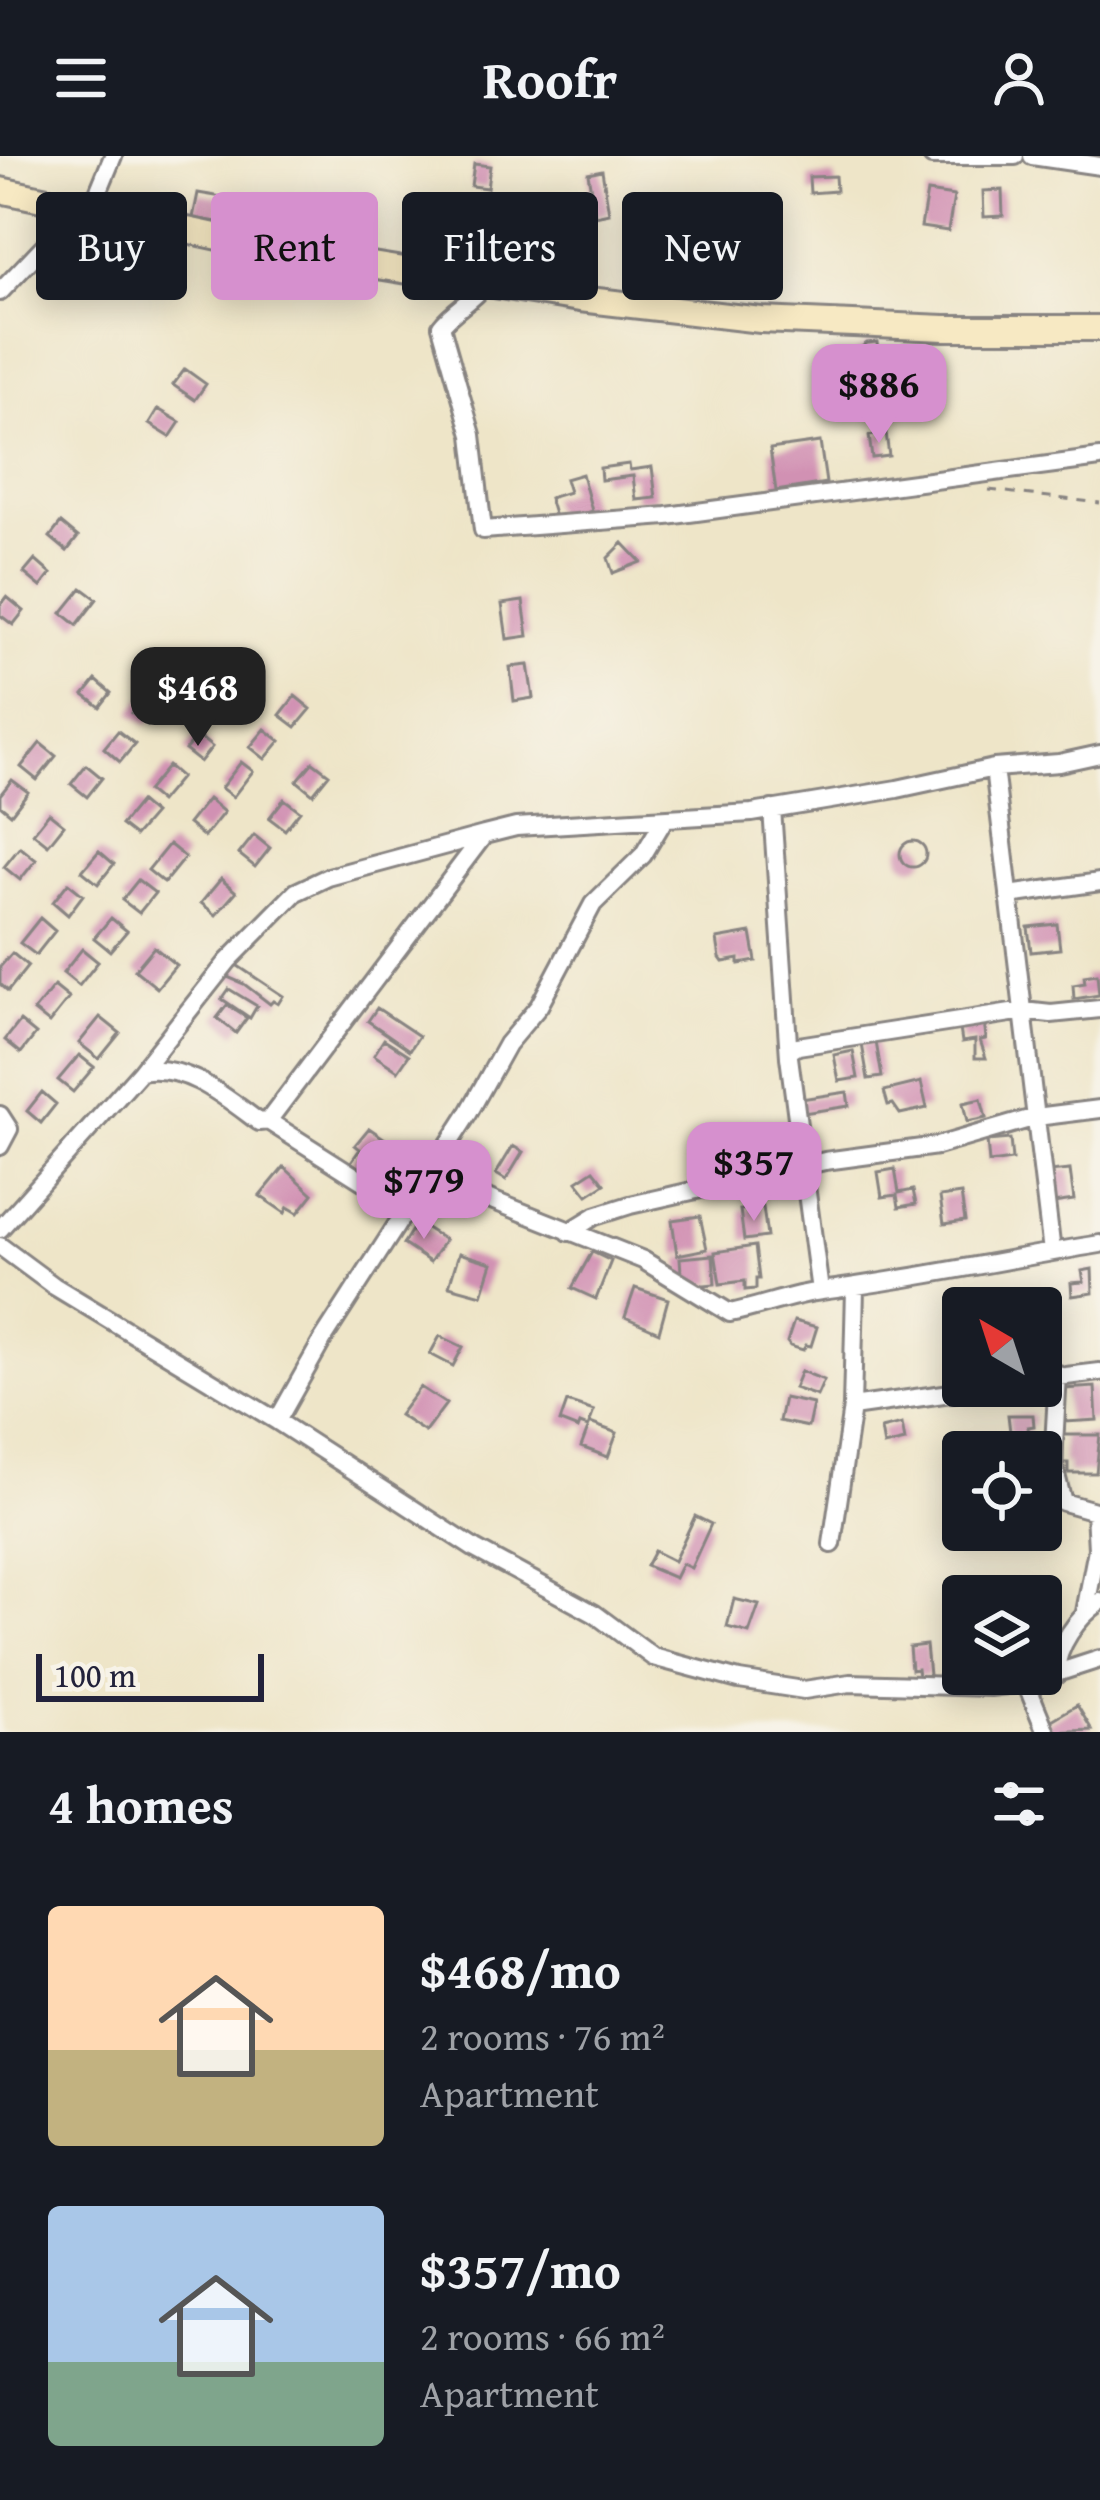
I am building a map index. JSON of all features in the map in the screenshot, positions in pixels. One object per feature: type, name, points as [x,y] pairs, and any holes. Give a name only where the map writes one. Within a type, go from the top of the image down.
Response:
[{"type":"main road","points":[[0,190],[36,197]]},
{"type":"main road","points":[[187,229],[402,272]]},
{"type":"main road","points":[[598,300],[760,320],[945,328],[1100,328]]},
{"type":"street","points":[[94,192],[113,156]]},
{"type":"street","points":[[932,156],[1015,156]]},
{"type":"street","points":[[1032,156],[1100,166]]},
{"type":"street","points":[[0,292],[36,256]]},
{"type":"street","points":[[472,300],[441,326],[472,435],[482,530],[667,516],[1100,458]]},
{"type":"street","points":[[0,1229],[141,1071],[228,961],[296,892],[328,877],[516,827],[772,809],[994,768],[1100,754]]},
{"type":"street","points":[[994,768],[1052,1252]]},
{"type":"street","points":[[772,809],[790,1051],[820,1291]]},
{"type":"street","points":[[277,1421],[322,1340],[468,1114],[507,1044],[539,1006],[598,895],[643,855],[664,820]]},
{"type":"street","points":[[268,1121],[484,835]]},
{"type":"street","points":[[1009,895],[1100,882]]},
{"type":"street","points":[[790,1051],[876,1032],[1024,1011],[1051,1014],[1100,1009]]},
{"type":"street","points":[[141,1071],[182,1072],[405,1208]]},
{"type":"street","points":[[569,1232],[595,1216],[631,1205],[803,1166],[937,1146],[1036,1117],[1100,1109]]},
{"type":"street","points":[[0,1114],[9,1129],[0,1146]]},
{"type":"street","points":[[430,1172],[643,1259],[730,1313],[820,1291],[855,1289],[1100,1244]]},
{"type":"street","points":[[0,1246],[54,1286],[277,1421],[475,1549],[576,1603],[632,1644],[666,1661],[804,1690],[850,1683],[942,1686]]},
{"type":"street","points":[[832,1544],[852,1408],[855,1289]]},
{"type":"street","points":[[1062,1375],[1100,1372]]},
{"type":"street","points":[[852,1408],[942,1395]]},
{"type":"street","points":[[1051,1407],[1054,1477],[1063,1502],[1095,1510],[1097,1528],[1093,1607],[1062,1648]]},
{"type":"street","points":[[1062,1673],[1100,1659]]},
{"type":"street","points":[[1030,1695],[1046,1732]]},
{"type":"path","points":[[980,487],[1100,503]]},
{"type":"building","points":[[474,164],[490,166],[487,188],[471,186]]},
{"type":"building","points":[[602,170],[609,213],[598,215],[598,192],[591,192],[588,173]]},
{"type":"building","points":[[835,176],[836,191],[810,193],[809,177]]},
{"type":"building","points":[[1002,190],[1003,216],[984,217],[983,191]]},
{"type":"building","points":[[927,192],[954,196],[948,231],[921,227]]},
{"type":"building","points":[[198,193],[211,195],[211,221],[193,218]]},
{"type":"building","points":[[877,342],[879,368],[856,371],[854,353]]},
{"type":"building","points":[[185,369],[206,384],[195,400],[173,385]]},
{"type":"building","points":[[158,409],[180,422],[170,437],[149,424]]},
{"type":"building","points":[[886,433],[889,456],[872,458],[869,436]]},
{"type":"building","points":[[820,442],[826,483],[776,491],[770,449]]},
{"type":"building","points":[[629,464],[630,470],[652,467],[656,498],[636,500],[633,476],[601,480],[600,468]]},
{"type":"building","points":[[582,474],[592,511],[556,521],[549,498],[569,492],[565,479]]},
{"type":"building","points":[[61,523],[78,537],[67,551],[50,537]]},
{"type":"building","points":[[623,543],[641,562],[613,573],[608,558]]},
{"type":"building","points":[[35,560],[51,574],[41,587],[24,573]]},
{"type":"building","points":[[82,588],[97,599],[77,625],[62,613]]},
{"type":"building","points":[[7,597],[24,611],[13,625],[0,615]]},
{"type":"building","points":[[523,601],[528,636],[507,639],[502,604]]},
{"type":"building","points":[[528,665],[533,698],[514,701],[510,667]]},
{"type":"building","points":[[96,680],[111,693],[100,707],[84,695]]},
{"type":"building","points":[[295,696],[311,709],[296,727],[280,715]]},
{"type":"building","points":[[142,698],[158,711],[147,725],[131,713]]},
{"type":"building","points":[[265,729],[280,741],[265,759],[250,747]]},
{"type":"building","points":[[118,731],[135,744],[120,762],[104,748]]},
{"type":"building","points":[[197,735],[212,747],[200,762],[185,750]]},
{"type":"building","points":[[40,743],[56,756],[37,780],[21,767]]},
{"type":"building","points":[[241,762],[253,771],[233,797],[221,788]]},
{"type":"building","points":[[313,762],[329,774],[313,794],[297,781]]},
{"type":"building","points":[[86,765],[102,778],[87,797],[71,784]]},
{"type":"building","points":[[168,766],[181,777],[160,802],[147,791]]},
{"type":"building","points":[[12,780],[28,792],[11,814],[0,805],[0,795]]},
{"type":"building","points":[[208,799],[224,812],[204,837],[188,824]]},
{"type":"building","points":[[284,799],[300,811],[285,830],[269,818]]},
{"type":"building","points":[[140,802],[154,814],[135,836],[121,825]]},
{"type":"building","points":[[49,813],[64,825],[48,845],[33,833]]},
{"type":"building","points":[[254,835],[270,848],[255,867],[239,854]]},
{"type":"building","points":[[913,841],[926,854],[913,867],[900,854]]},
{"type":"building","points":[[169,844],[185,857],[164,883],[148,870]]},
{"type":"building","points":[[20,847],[36,860],[20,880],[4,867]]},
{"type":"building","points":[[99,851],[114,864],[98,884],[82,871]]},
{"type":"building","points":[[221,879],[236,892],[216,915],[201,903]]},
{"type":"building","points":[[138,880],[155,893],[139,913],[122,900]]},
{"type":"building","points":[[68,883],[83,895],[68,915],[53,902]]},
{"type":"building","points":[[40,918],[55,931],[36,955],[20,943]]},
{"type":"building","points":[[111,918],[127,931],[110,951],[94,938]]},
{"type":"building","points":[[1057,924],[1060,949],[1031,952],[1028,927]]},
{"type":"building","points":[[751,933],[756,961],[723,962],[717,939]]},
{"type":"building","points":[[154,947],[176,965],[157,988],[135,970]]},
{"type":"building","points":[[82,949],[98,962],[79,986],[63,973]]},
{"type":"building","points":[[12,953],[28,966],[8,991],[0,984],[0,967]]},
{"type":"building","points":[[232,962],[283,996],[278,1004],[270,1004],[223,975]]},
{"type":"building","points":[[1097,974],[1099,995],[1074,999],[1073,985]]},
{"type":"building","points":[[54,986],[69,998],[49,1023],[34,1011]]},
{"type":"building","points":[[229,989],[257,1006],[250,1018],[222,999]]},
{"type":"building","points":[[227,1005],[247,1018],[236,1033],[217,1018]]},
{"type":"building","points":[[377,1008],[419,1036],[410,1050],[368,1021]]},
{"type":"building","points":[[100,1017],[120,1033],[99,1059],[79,1043]]},
{"type":"building","points":[[984,1019],[986,1039],[980,1040],[986,1058],[975,1058],[975,1040],[962,1042],[959,1022]]},
{"type":"building","points":[[20,1021],[36,1034],[21,1053],[5,1040]]},
{"type":"building","points":[[384,1039],[409,1055],[398,1071],[374,1055]]},
{"type":"building","points":[[876,1042],[882,1077],[868,1079],[862,1044]]},
{"type":"building","points":[[853,1051],[858,1078],[839,1081],[834,1055]]},
{"type":"building","points":[[79,1055],[94,1067],[73,1092],[58,1080]]},
{"type":"building","points":[[921,1082],[927,1108],[900,1114],[893,1104],[888,1105],[884,1091]]},
{"type":"building","points":[[42,1092],[56,1104],[41,1123],[27,1111]]},
{"type":"building","points":[[847,1092],[849,1106],[803,1113],[801,1099]]},
{"type":"building","points":[[981,1099],[986,1118],[967,1122],[963,1103]]},
{"type":"building","points":[[369,1128],[407,1154],[394,1173],[385,1167],[375,1180],[351,1162],[360,1149],[355,1145]]},
{"type":"building","points":[[1010,1139],[1012,1160],[989,1163],[987,1141]]},
{"type":"building","points":[[513,1146],[523,1152],[506,1180],[496,1174]]},
{"type":"building","points":[[284,1167],[313,1194],[298,1213],[288,1207],[285,1213],[260,1196]]},
{"type":"building","points":[[895,1169],[899,1193],[913,1190],[916,1204],[899,1207],[897,1195],[882,1197],[878,1172]]},
{"type":"building","points":[[594,1170],[605,1184],[588,1195],[577,1181]]},
{"type":"building","points":[[1070,1170],[1074,1200],[1053,1203],[1049,1172]]},
{"type":"building","points":[[961,1194],[965,1221],[944,1224],[940,1197]]},
{"type":"building","points":[[763,1207],[767,1237],[744,1240],[740,1210]]},
{"type":"building","points":[[700,1216],[707,1249],[677,1255],[672,1220]]},
{"type":"building","points":[[417,1222],[445,1240],[430,1262],[403,1244]]},
{"type":"building","points":[[755,1246],[756,1289],[745,1290],[745,1281],[720,1284],[715,1252]]},
{"type":"building","points":[[592,1252],[611,1261],[596,1299],[572,1288]]},
{"type":"building","points":[[459,1253],[492,1263],[482,1295],[449,1286]]},
{"type":"building","points":[[713,1255],[715,1284],[682,1287],[680,1258]]},
{"type":"building","points":[[1092,1269],[1093,1293],[1072,1296],[1071,1283],[1084,1282],[1082,1271]]},
{"type":"building","points":[[635,1288],[668,1299],[659,1332],[625,1317]]},
{"type":"building","points":[[794,1321],[817,1327],[811,1346],[803,1350],[787,1342]]},
{"type":"building","points":[[440,1336],[463,1347],[453,1366],[430,1354]]},
{"type":"building","points":[[801,1371],[824,1380],[817,1396],[794,1388]]},
{"type":"building","points":[[420,1387],[446,1404],[425,1432],[399,1415]]},
{"type":"building","points":[[1095,1387],[1097,1420],[1066,1422],[1064,1389]]},
{"type":"building","points":[[784,1398],[813,1404],[808,1427],[779,1421]]},
{"type":"building","points":[[567,1402],[594,1411],[588,1427],[580,1424],[578,1429],[560,1422]]},
{"type":"building","points":[[1008,1415],[1033,1415],[1034,1426],[1029,1431],[1010,1431]]},
{"type":"building","points":[[590,1423],[617,1433],[608,1457],[581,1447]]},
{"type":"building","points":[[902,1424],[905,1441],[884,1446],[881,1429]]},
{"type":"building","points":[[1063,1435],[1100,1435],[1096,1473],[1068,1473],[1068,1463],[1063,1463]]},
{"type":"building","points":[[695,1516],[711,1524],[691,1568],[682,1564],[675,1578],[646,1566],[654,1551],[674,1561]]},
{"type":"building","points":[[734,1599],[759,1605],[749,1633],[727,1627]]},
{"type":"building","points":[[926,1645],[929,1675],[918,1677],[917,1669],[911,1670],[909,1647]]},
{"type":"building","points":[[1077,1705],[1092,1730],[1049,1732],[1045,1724]]}]
